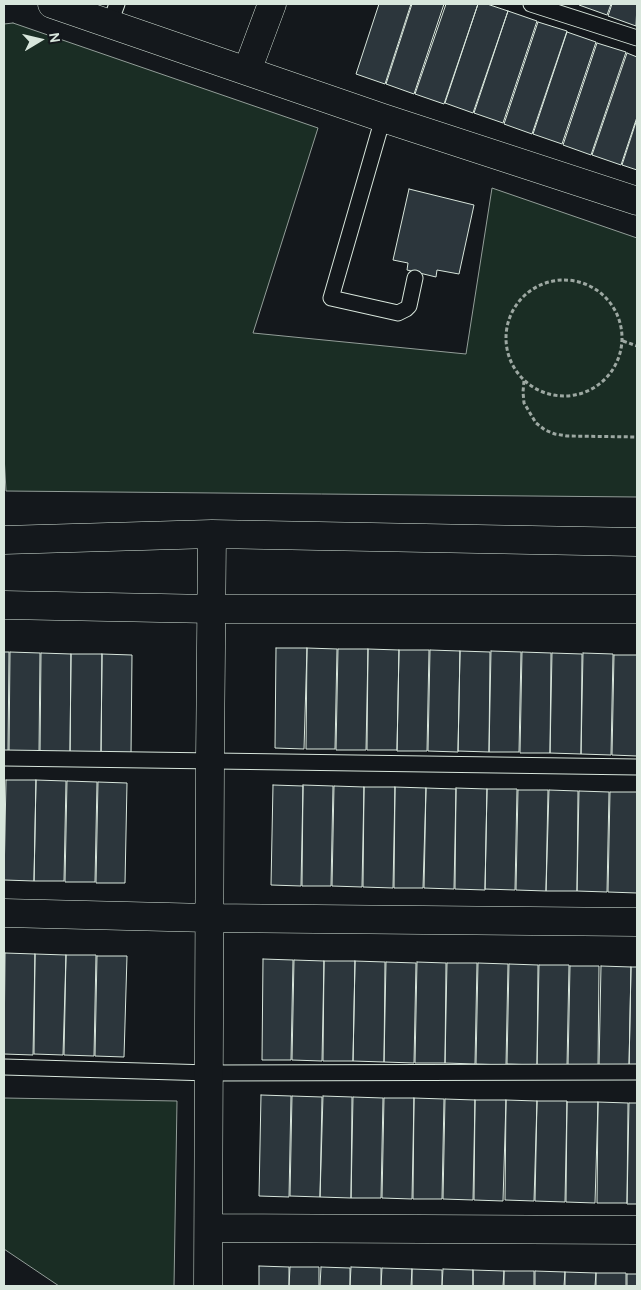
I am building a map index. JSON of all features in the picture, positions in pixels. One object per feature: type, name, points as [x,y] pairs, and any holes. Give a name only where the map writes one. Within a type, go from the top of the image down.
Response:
[{"type":"street","points":[[52,4],[114,14],[247,71],[382,118],[637,201]]},
{"type":"street","points":[[247,71],[272,4]]},
{"type":"street","points":[[4,540],[212,534],[637,542]]},
{"type":"street","points":[[208,1286],[212,534]]},
{"type":"street","points":[[4,605],[212,609],[637,609]]},
{"type":"street","points":[[4,913],[209,918],[637,922]]},
{"type":"street","points":[[209,1228],[637,1230]]},
{"type":"lane","points":[[530,4],[637,38]]},
{"type":"lane","points":[[382,118],[331,298],[398,313],[409,306],[415,278]]},
{"type":"lane","points":[[4,758],[637,767]]},
{"type":"lane","points":[[4,1067],[210,1073],[637,1072]]},
{"type":"path","points":[[557,279],[571,279],[585,283],[598,290],[609,300],[617,312],[622,326],[623,341],[614,369],[604,380],[593,389],[579,395],[565,396],[550,395],[536,390],[524,381],[515,370],[506,342],[507,327],[511,313],[529,290],[542,283],[557,279]]},
{"type":"path","points":[[623,341],[637,346]]},
{"type":"path","points":[[524,381],[524,403],[536,423],[545,430],[566,436],[637,437]]},
{"type":"green space","points":[[13,23],[318,128],[253,333],[466,354],[492,188],[637,238],[637,497],[6,491],[4,455],[4,24]]},
{"type":"green space","points":[[4,1098],[177,1101],[174,1286],[59,1286],[4,1249]]},
{"type":"building","points":[[379,4],[411,4],[385,84],[356,74]]},
{"type":"building","points":[[412,4],[444,4],[414,94],[386,84]]},
{"type":"building","points":[[446,4],[478,4],[444,104],[415,94]]},
{"type":"building","points":[[478,4],[487,4],[508,11],[473,113],[445,103]]},
{"type":"building","points":[[579,4],[611,4],[607,15]]},
{"type":"building","points":[[612,4],[637,4],[636,26],[608,16]]},
{"type":"building","points":[[508,11],[537,21],[503,123],[474,113]]},
{"type":"building","points":[[538,22],[567,31],[532,134],[504,124]]},
{"type":"building","points":[[567,32],[596,42],[562,144],[533,134]]},
{"type":"building","points":[[597,43],[626,52],[591,155],[563,145]]},
{"type":"building","points":[[627,53],[637,57],[637,117],[621,165],[592,155]]},
{"type":"building","points":[[637,119],[637,170],[622,165]]},
{"type":"building","points":[[409,189],[474,205],[459,274],[437,270],[436,277],[407,270],[408,263],[393,260]]},
{"type":"building","points":[[276,648],[307,648],[304,749],[275,748]]},
{"type":"building","points":[[307,648],[337,649],[335,749],[306,749]]},
{"type":"building","points":[[338,649],[368,649],[366,750],[336,750]]},
{"type":"building","points":[[368,649],[399,650],[397,750],[367,750]]},
{"type":"building","points":[[399,650],[429,650],[427,751],[397,751]]},
{"type":"building","points":[[430,650],[460,651],[458,752],[428,751]]},
{"type":"building","points":[[460,651],[490,652],[489,752],[458,751]]},
{"type":"building","points":[[491,651],[521,652],[519,752],[489,752]]},
{"type":"building","points":[[4,652],[9,652],[8,752],[4,752]]},
{"type":"building","points":[[10,652],[40,653],[39,753],[9,753]]},
{"type":"building","points":[[522,652],[551,653],[550,753],[520,753]]},
{"type":"building","points":[[41,653],[71,654],[70,754],[40,754]]},
{"type":"building","points":[[552,653],[582,654],[581,754],[550,753]]},
{"type":"building","points":[[583,653],[613,654],[611,755],[581,754]]},
{"type":"building","points":[[71,654],[102,654],[101,754],[70,754]]},
{"type":"building","points":[[102,654],[132,655],[131,755],[101,755]]},
{"type":"building","points":[[614,655],[637,655],[637,756],[612,755]]},
{"type":"building","points":[[6,780],[36,780],[34,881],[4,880]]},
{"type":"building","points":[[36,780],[66,781],[64,881],[34,881]]},
{"type":"building","points":[[67,781],[97,782],[95,882],[65,882]]},
{"type":"building","points":[[98,782],[127,783],[125,883],[96,883]]},
{"type":"building","points":[[273,785],[303,786],[301,886],[271,885]]},
{"type":"building","points":[[303,785],[333,786],[331,886],[302,886]]},
{"type":"building","points":[[334,786],[364,787],[362,887],[332,886]]},
{"type":"building","points":[[364,787],[395,787],[393,888],[363,887]]},
{"type":"building","points":[[395,787],[426,788],[423,888],[394,888]]},
{"type":"building","points":[[426,788],[456,789],[454,889],[424,888]]},
{"type":"building","points":[[456,788],[487,789],[485,890],[455,889]]},
{"type":"building","points":[[487,789],[517,789],[515,890],[485,889]]},
{"type":"building","points":[[518,790],[548,790],[546,891],[516,890]]},
{"type":"building","points":[[549,790],[578,791],[577,891],[546,891]]},
{"type":"building","points":[[579,791],[609,792],[607,892],[577,891]]},
{"type":"building","points":[[610,792],[637,792],[637,893],[608,892]]},
{"type":"building","points":[[5,953],[35,954],[33,1055],[4,1054]]},
{"type":"building","points":[[35,954],[66,955],[63,1055],[34,1054]]},
{"type":"building","points":[[66,955],[96,955],[94,1056],[64,1055]]},
{"type":"building","points":[[97,956],[127,956],[124,1057],[95,1056]]},
{"type":"building","points":[[263,959],[293,960],[291,1060],[262,1060]]},
{"type":"building","points":[[294,960],[324,961],[322,1061],[292,1060]]},
{"type":"building","points":[[324,961],[355,961],[353,1061],[323,1061]]},
{"type":"building","points":[[355,961],[385,962],[384,1062],[353,1061]]},
{"type":"building","points":[[386,962],[416,963],[414,1063],[384,1062]]},
{"type":"building","points":[[417,962],[446,963],[445,1063],[415,1063]]},
{"type":"building","points":[[447,963],[477,963],[475,1064],[445,1063]]},
{"type":"building","points":[[478,963],[508,964],[506,1065],[476,1064]]},
{"type":"building","points":[[509,964],[538,965],[537,1065],[507,1064]]},
{"type":"building","points":[[539,965],[569,965],[567,1066],[537,1065]]},
{"type":"building","points":[[570,966],[599,966],[598,1067],[568,1066]]},
{"type":"building","points":[[601,966],[631,967],[629,1067],[599,1067]]},
{"type":"building","points":[[631,967],[637,967],[637,1068],[629,1068]]},
{"type":"building","points":[[261,1095],[291,1096],[289,1197],[259,1196]]},
{"type":"building","points":[[292,1096],[322,1097],[320,1197],[290,1196]]},
{"type":"building","points":[[323,1096],[352,1097],[351,1198],[320,1197]]},
{"type":"building","points":[[353,1097],[383,1098],[381,1198],[351,1198]]},
{"type":"building","points":[[384,1098],[414,1098],[412,1199],[382,1198]]},
{"type":"building","points":[[414,1098],[444,1099],[442,1199],[413,1199]]},
{"type":"building","points":[[445,1099],[475,1100],[473,1200],[443,1199]]},
{"type":"building","points":[[475,1100],[506,1100],[503,1201],[474,1200]]},
{"type":"building","points":[[506,1100],[537,1101],[534,1201],[505,1200]]},
{"type":"building","points":[[537,1101],[567,1101],[565,1202],[535,1201]]},
{"type":"building","points":[[567,1102],[598,1102],[595,1203],[566,1202]]},
{"type":"building","points":[[598,1102],[628,1103],[627,1203],[597,1203]]},
{"type":"building","points":[[629,1103],[637,1103],[637,1204],[627,1204]]},
{"type":"building","points":[[259,1266],[289,1267],[289,1286],[259,1286]]},
{"type":"building","points":[[290,1267],[319,1267],[319,1286],[289,1286]]},
{"type":"building","points":[[321,1267],[350,1268],[350,1286],[320,1286]]},
{"type":"building","points":[[351,1267],[381,1268],[381,1286],[350,1286]]},
{"type":"building","points":[[382,1268],[412,1269],[411,1286],[381,1286]]},
{"type":"building","points":[[412,1269],[442,1270],[442,1286],[412,1286]]},
{"type":"building","points":[[443,1269],[473,1270],[473,1286],[442,1286]]},
{"type":"building","points":[[473,1270],[504,1271],[503,1286],[473,1286]]},
{"type":"building","points":[[504,1271],[534,1271],[534,1286],[504,1286]]},
{"type":"building","points":[[535,1271],[565,1272],[564,1286],[535,1286]]},
{"type":"building","points":[[565,1272],[596,1273],[595,1286],[565,1286]]},
{"type":"building","points":[[596,1273],[626,1273],[626,1286],[596,1286]]},
{"type":"building","points":[[627,1274],[637,1274],[637,1286],[627,1286]]}]
